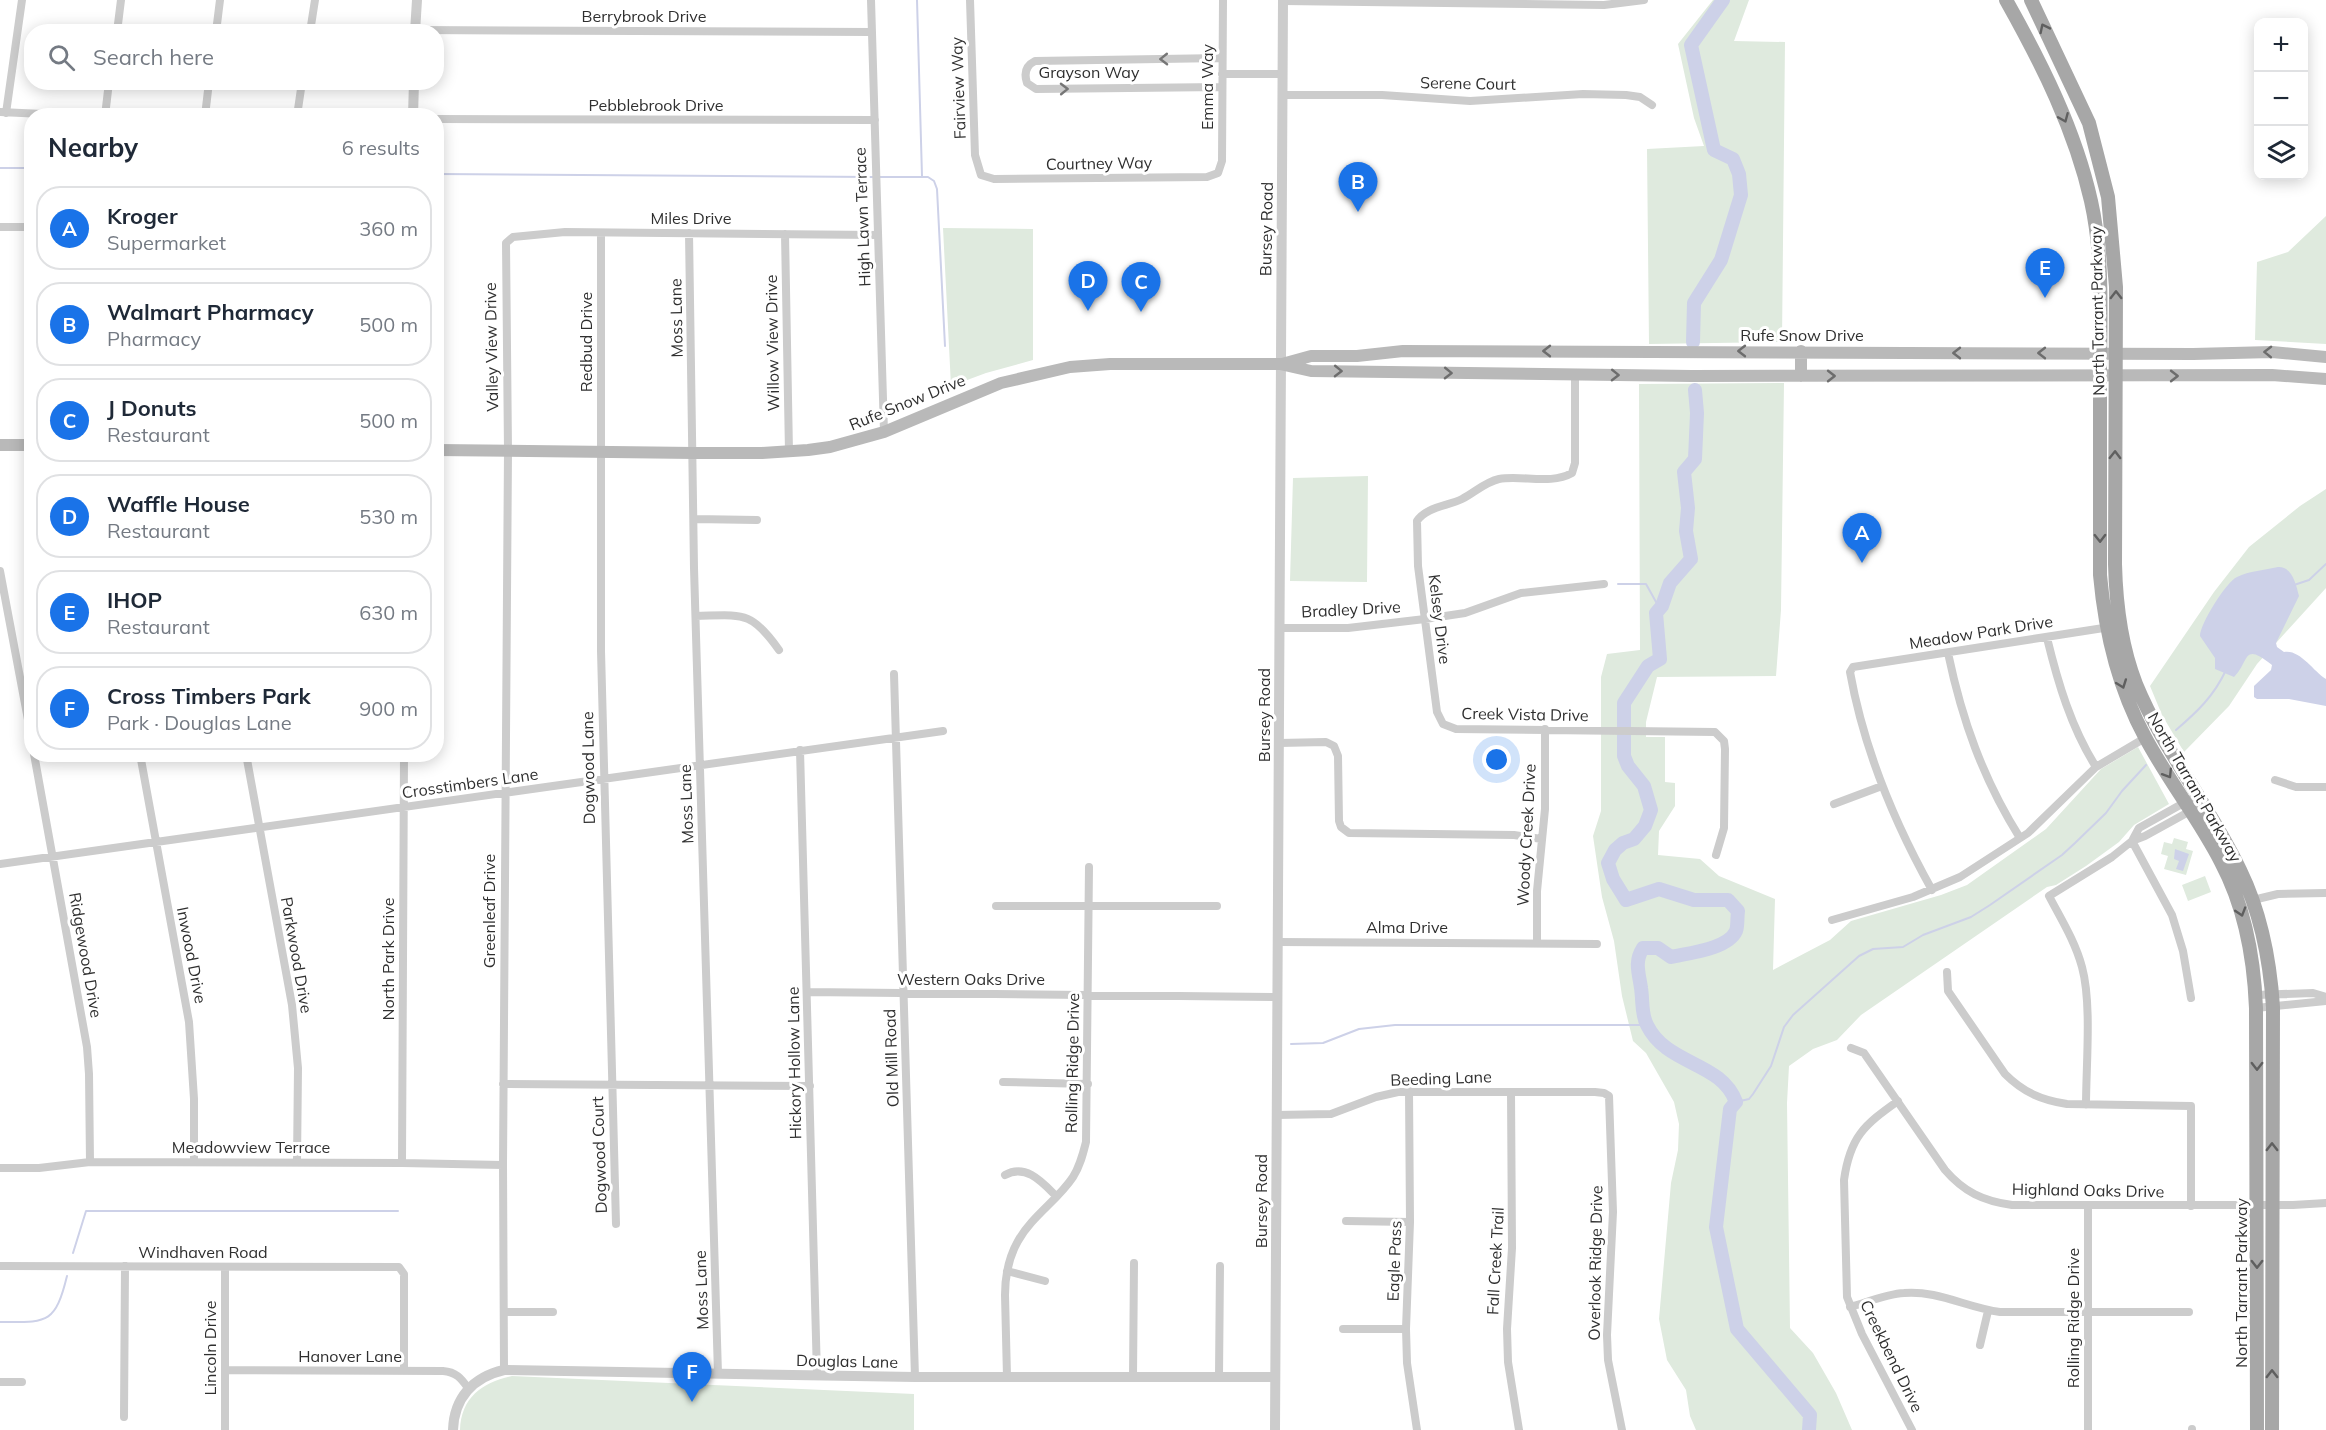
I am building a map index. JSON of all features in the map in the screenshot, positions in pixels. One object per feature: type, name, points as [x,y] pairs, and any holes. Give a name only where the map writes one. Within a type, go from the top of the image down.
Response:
[{"type":"main road","name":"North Tarrant Parkway","points":[[2006,0],[2040,64],[2074,143],[2091,203],[2100,266],[2100,575],[2113,626],[2119,673],[2132,711],[2145,738],[2223,865],[2241,910],[2252,955],[2256,1001],[2258,1430]]},
{"type":"main road","name":"North Tarrant Parkway","points":[[2031,0],[2089,123],[2108,196],[2115,268],[2116,353],[2113,626],[2144,703],[2240,870],[2253,900],[2265,942],[2272,1001],[2272,1430]]},
{"type":"main road","points":[[2040,64],[2058,56]]},
{"type":"main road","name":"Rufe Snow Drive","points":[[1280,364],[1311,356],[1357,356],[1402,351],[2272,352],[2326,357]]},
{"type":"main road","points":[[1472,373],[1473,351]]},
{"type":"main road","points":[[1801,351],[1801,376]]},
{"type":"main road","points":[[1932,352],[1932,375]]},
{"type":"main road","name":"Rufe Snow Drive","points":[[444,450],[694,453],[789,452],[830,447],[884,432],[992,386],[1049,371],[1110,364],[1280,364],[1311,371],[1575,375],[2272,375],[2326,379]]},
{"type":"main road","points":[[0,445],[24,445]]},
{"type":"main road","points":[[2099,495],[2114,495]]},
{"type":"street","points":[[22,0],[3,113],[24,114]]},
{"type":"street","points":[[118,24],[121,0]]},
{"type":"street","points":[[217,24],[220,0]]},
{"type":"street","points":[[311,24],[315,0]]},
{"type":"street","points":[[415,24],[417,0]]},
{"type":"street","name":"High Lawn Terrace","points":[[871,0],[884,432]]},
{"type":"street","name":"Fairview Way","points":[[970,0],[975,155],[981,175]]},
{"type":"street","name":"Emma Way","points":[[1218,173],[1222,161],[1222,0]]},
{"type":"street","points":[[1283,0],[1631,3],[1644,0]]},
{"type":"street","name":"Bursey Road","points":[[1275,1430],[1283,0]]},
{"type":"street","name":"Berrybrook Drive","points":[[444,31],[872,32]]},
{"type":"street","name":"Grayson Way","points":[[1222,58],[1035,61],[1028,66],[1025,76],[1027,83],[1036,89],[1222,87]]},
{"type":"street","points":[[1222,74],[1282,74]]},
{"type":"street","points":[[106,108],[108,90]]},
{"type":"street","points":[[206,108],[208,90]]},
{"type":"street","points":[[298,108],[301,90]]},
{"type":"street","points":[[413,108],[414,90]]},
{"type":"street","name":"Serene Court","points":[[1282,95],[1382,95],[1479,100],[1626,94],[1640,97],[1652,105]]},
{"type":"street","name":"Pebblebrook Drive","points":[[444,119],[874,120]]},
{"type":"street","name":"Courtney Way","points":[[981,175],[994,179],[1207,177],[1218,173]]},
{"type":"street","points":[[0,227],[24,227]]},
{"type":"street","name":"Miles Drive","points":[[506,243],[513,237],[521,235],[601,232],[878,235]]},
{"type":"street","name":"Redbud Drive","points":[[601,232],[601,452]]},
{"type":"street","name":"Moss Lane","points":[[689,233],[696,616],[718,1374]]},
{"type":"street","name":"Willow View Drive","points":[[785,234],[789,452]]},
{"type":"street","name":"Valley View Drive","points":[[506,243],[508,451]]},
{"type":"street","name":"Kelsey Drive","points":[[1443,724],[1437,712],[1416,547],[1420,517],[1427,512],[1461,500],[1493,481],[1511,478],[1558,478],[1572,473],[1575,463],[1575,375]]},
{"type":"street","name":"Greenleaf Drive","points":[[504,1370],[503,1084],[508,451]]},
{"type":"street","name":"Dogwood Lane","points":[[601,452],[603,778],[612,1084]]},
{"type":"street","points":[[694,519],[757,520]]},
{"type":"street","points":[[0,571],[24,698]]},
{"type":"street","name":"Bradley Drive","points":[[1279,627],[1348,628],[1425,619],[1465,612],[1521,593],[1604,584]]},
{"type":"street","points":[[696,616],[744,617],[762,627],[779,650]]},
{"type":"street","name":"Meadow Park Drive","points":[[1882,786],[1863,731],[1850,672],[1853,667],[2113,626]]},
{"type":"street","points":[[2047,638],[2069,713],[2096,767]]},
{"type":"street","points":[[1948,653],[1957,698],[1975,752],[2000,807],[2020,838]]},
{"type":"street","name":"Old Mill Road","points":[[894,674],[915,1377]]},
{"type":"street","name":"Creek Vista Drive","points":[[1443,724],[1456,729],[1709,730],[1720,735],[1725,750],[1724,828],[1716,855]]},
{"type":"street","name":"Woody Creek Drive","points":[[1537,942],[1537,891],[1545,809],[1545,729]]},
{"type":"street","name":"Crosstimbers Lane","points":[[0,864],[259,830],[603,778],[943,731]]},
{"type":"street","points":[[1832,920],[1932,890],[1960,877],[2020,838],[2048,815],[2096,767],[2145,738]]},
{"type":"street","points":[[1279,743],[1326,742],[1334,746],[1338,756],[1339,821],[1345,830],[1357,835],[1514,835],[1542,839]]},
{"type":"street","name":"Hickory Hollow Lane","points":[[800,750],[817,1375]]},
{"type":"street","name":"Ridgewood Drive","points":[[35,762],[87,1047],[90,1162]]},
{"type":"street","name":"Inwood Drive","points":[[141,762],[189,1022],[194,1099],[194,1162]]},
{"type":"street","name":"Parkwood Drive","points":[[247,762],[292,1005],[298,1068],[297,1162]]},
{"type":"street","name":"North Park Drive","points":[[402,1163],[404,762]]},
{"type":"street","points":[[2275,780],[2296,787],[2326,787]]},
{"type":"street","points":[[1834,804],[1882,786],[1899,828],[1932,890]]},
{"type":"street","points":[[2086,1105],[2086,1006],[2083,969],[2073,942],[2049,896],[2112,857],[2132,841],[2139,828],[2200,799]]},
{"type":"street","points":[[2132,841],[2172,915],[2183,951],[2191,998]]},
{"type":"street","name":"Rolling Ridge Drive","points":[[1007,1377],[1005,1295],[1007,1271],[1018,1240],[1072,1179],[1083,1157],[1086,1142],[1089,867]]},
{"type":"street","points":[[2253,900],[2278,894],[2326,893]]},
{"type":"street","points":[[996,906],[1217,906]]},
{"type":"street","name":"Alma Drive","points":[[1278,942],[1597,944]]},
{"type":"street","points":[[1947,972],[1948,991],[2005,1074],[2034,1096],[2048,1101],[2086,1105],[2191,1106],[2191,1206]]},
{"type":"street","name":"Western Oaks Drive","points":[[807,992],[1278,997]]},
{"type":"street","points":[[2272,1001],[2313,993],[2326,997]]},
{"type":"street","points":[[2256,1001],[2326,1001]]},
{"type":"street","name":"Highland Oaks Drive","points":[[1851,1048],[1864,1053],[1957,1183],[1974,1195],[1995,1203],[2088,1206],[2272,1206],[2326,1203]]},
{"type":"street","points":[[1003,1082],[1088,1084]]},
{"type":"street","points":[[503,1084],[810,1086]]},
{"type":"street","name":"Dogwood Court","points":[[612,1084],[616,1224]]},
{"type":"street","name":"Beeding Lane","points":[[1276,1115],[1331,1114],[1376,1097],[1409,1092],[1595,1092],[1609,1096]]},
{"type":"street","name":"Eagle Pass","points":[[1409,1092],[1410,1222],[1406,1329],[1407,1363],[1416,1430]]},
{"type":"street","name":"Fall Creek Trail","points":[[1511,1092],[1512,1248],[1507,1329],[1508,1362],[1519,1430]]},
{"type":"street","name":"Overlook Ridge Drive","points":[[1609,1096],[1613,1212],[1608,1360],[1622,1430]]},
{"type":"street","name":"Creekbend Drive","points":[[1898,1101],[1870,1120],[1861,1131],[1846,1166],[1844,1180],[1845,1286],[1850,1307],[1868,1347],[1912,1430]]},
{"type":"street","name":"Meadowview Terrace","points":[[0,1168],[39,1168],[90,1162],[503,1165]]},
{"type":"street","points":[[1005,1175],[1016,1172],[1029,1173],[1056,1196]]},
{"type":"street","name":"Rolling Ridge Drive","points":[[2088,1206],[2088,1430]]},
{"type":"street","points":[[1346,1221],[1410,1222]]},
{"type":"street","points":[[1133,1377],[1134,1263]]},
{"type":"street","name":"Windhaven Road","points":[[0,1266],[396,1267],[403,1271],[404,1371]]},
{"type":"street","points":[[124,1417],[125,1266]]},
{"type":"street","points":[[1219,1376],[1220,1266]]},
{"type":"street","name":"Lincoln Drive","points":[[225,1267],[225,1430]]},
{"type":"street","points":[[1007,1271],[1045,1281]]},
{"type":"street","points":[[1850,1307],[1892,1294],[1919,1293],[1988,1311],[2189,1312]]},
{"type":"street","points":[[1980,1346],[1988,1311]]},
{"type":"street","points":[[504,1312],[553,1312]]},
{"type":"street","points":[[1343,1329],[1406,1329]]},
{"type":"street","name":"Hanover Lane","points":[[225,1370],[450,1372],[460,1377],[468,1388]]},
{"type":"street","name":"Douglas Lane","points":[[468,1388],[484,1376],[504,1370],[915,1377],[1275,1377]]},
{"type":"street","points":[[0,1382],[22,1382]]},
{"type":"street","points":[[453,1430],[454,1415],[468,1388]]},
{"type":"shaded area","points":[[1713,0],[1749,0],[1734,41],[1785,42],[1782,342],[1649,344],[1647,149],[1704,146],[1694,118],[1678,44]]},
{"type":"shaded area","points":[[2326,216],[2326,344],[2255,340],[2257,262],[2288,252]]},
{"type":"shaded area","points":[[943,228],[1033,229],[1033,360],[986,373],[951,386]]},
{"type":"shaded area","points":[[1784,383],[1781,610],[1776,676],[1657,677],[1646,722],[1646,737],[1665,737],[1665,782],[1675,783],[1675,806],[1659,831],[1658,855],[1700,859],[1719,876],[1775,899],[1773,970],[1830,940],[1851,921],[1941,895],[1967,885],[2046,829],[2101,769],[2138,747],[2169,804],[2134,825],[2119,842],[2086,866],[2056,885],[2047,887],[1861,1015],[1837,1040],[1813,1049],[1789,1066],[1787,1103],[1790,1328],[1813,1353],[1836,1393],[1852,1430],[1696,1430],[1690,1416],[1686,1390],[1667,1360],[1659,1319],[1671,1183],[1678,1150],[1679,1124],[1674,1102],[1646,1053],[1633,1041],[1622,996],[1614,941],[1602,897],[1593,836],[1601,811],[1601,677],[1607,654],[1640,650],[1639,384]]},
{"type":"shaded area","points":[[1368,476],[1367,582],[1290,581],[1293,478]]},
{"type":"shaded area","points":[[2326,489],[2326,588],[2257,664],[2229,706],[2184,752],[2162,715],[2150,686],[2214,592],[2249,547],[2300,506]]},
{"type":"shaded area","points":[[2174,838],[2188,842],[2186,849],[2193,851],[2186,875],[2164,869],[2168,856],[2161,854],[2164,842],[2172,844]]},
{"type":"shaded area","points":[[2205,876],[2211,892],[2188,901],[2182,885]]},
{"type":"shaded area","points":[[512,1376],[914,1394],[914,1430],[460,1430],[464,1408],[469,1400],[483,1387]]},
{"type":"water","points":[[2278,567],[2287,569],[2290,573],[2299,596],[2276,643],[2277,647],[2284,652],[2301,657],[2326,679],[2326,706],[2289,699],[2257,699],[2254,697],[2254,686],[2271,670],[2272,665],[2256,654],[2251,654],[2234,677],[2215,669],[2215,658],[2200,636],[2209,613],[2232,580],[2247,573]]},
{"type":"water","points":[[2175,849],[2189,854],[2183,871],[2176,869],[2179,861],[2174,859]]},
{"type":"waterway","points":[[917,0],[922,176]]},
{"type":"waterway","points":[[1693,342],[1694,303],[1721,260],[1741,195],[1739,174],[1733,159],[1714,150],[1691,45],[1723,0]]},
{"type":"waterway","points":[[0,168],[24,168]]},
{"type":"waterway","points":[[444,174],[874,177]]},
{"type":"waterway","points":[[880,177],[928,177],[934,181],[937,189],[945,346]]},
{"type":"waterway","points":[[1695,390],[1697,413],[1695,459],[1684,472],[1688,508],[1686,531],[1691,559],[1670,583],[1662,606],[1656,613],[1660,659],[1648,666],[1624,703],[1624,756],[1628,766],[1644,786],[1651,810],[1645,826],[1634,839],[1623,843],[1615,850],[1608,863],[1613,879],[1626,900],[1659,889],[1694,900],[1728,900],[1738,911],[1736,931],[1732,937],[1717,946],[1671,957],[1658,948],[1643,948],[1638,968],[1643,1012],[1647,1025],[1667,1049],[1719,1078],[1729,1089],[1736,1102],[1730,1109],[1716,1227],[1737,1329],[1810,1415],[1809,1430]]},
{"type":"waterway","points":[[2294,585],[2309,580],[2326,564]]},
{"type":"waterway","points":[[1618,584],[1646,584],[1660,609]]},
{"type":"waterway","points":[[2176,730],[2204,703],[2226,670]]},
{"type":"waterway","points":[[1736,1102],[1749,1099],[1753,1094],[1771,1066],[1784,1027],[1793,1015],[1859,956],[1873,949],[1903,947],[1923,935],[1971,917],[1990,905],[2062,855],[2106,813],[2146,765]]},
{"type":"waterway","points":[[1291,1044],[1323,1043],[1359,1029],[1395,1025],[1647,1025]]},
{"type":"waterway","points":[[73,1253],[86,1211],[398,1211]]},
{"type":"waterway","points":[[0,1322],[29,1322],[47,1317],[58,1304],[67,1276]]},
{"type":"place","name":"Walmart Pharmacy","points":[[1358,212]]},
{"type":"place","name":"IHOP","points":[[2045,298]]},
{"type":"place","name":"Waffle House","points":[[1088,311]]},
{"type":"place","name":"J Donuts","points":[[1141,312]]},
{"type":"place","name":"Kroger","points":[[1862,563]]},
{"type":"place","name":"Cross Timbers Park","points":[[692,1402]]}]
